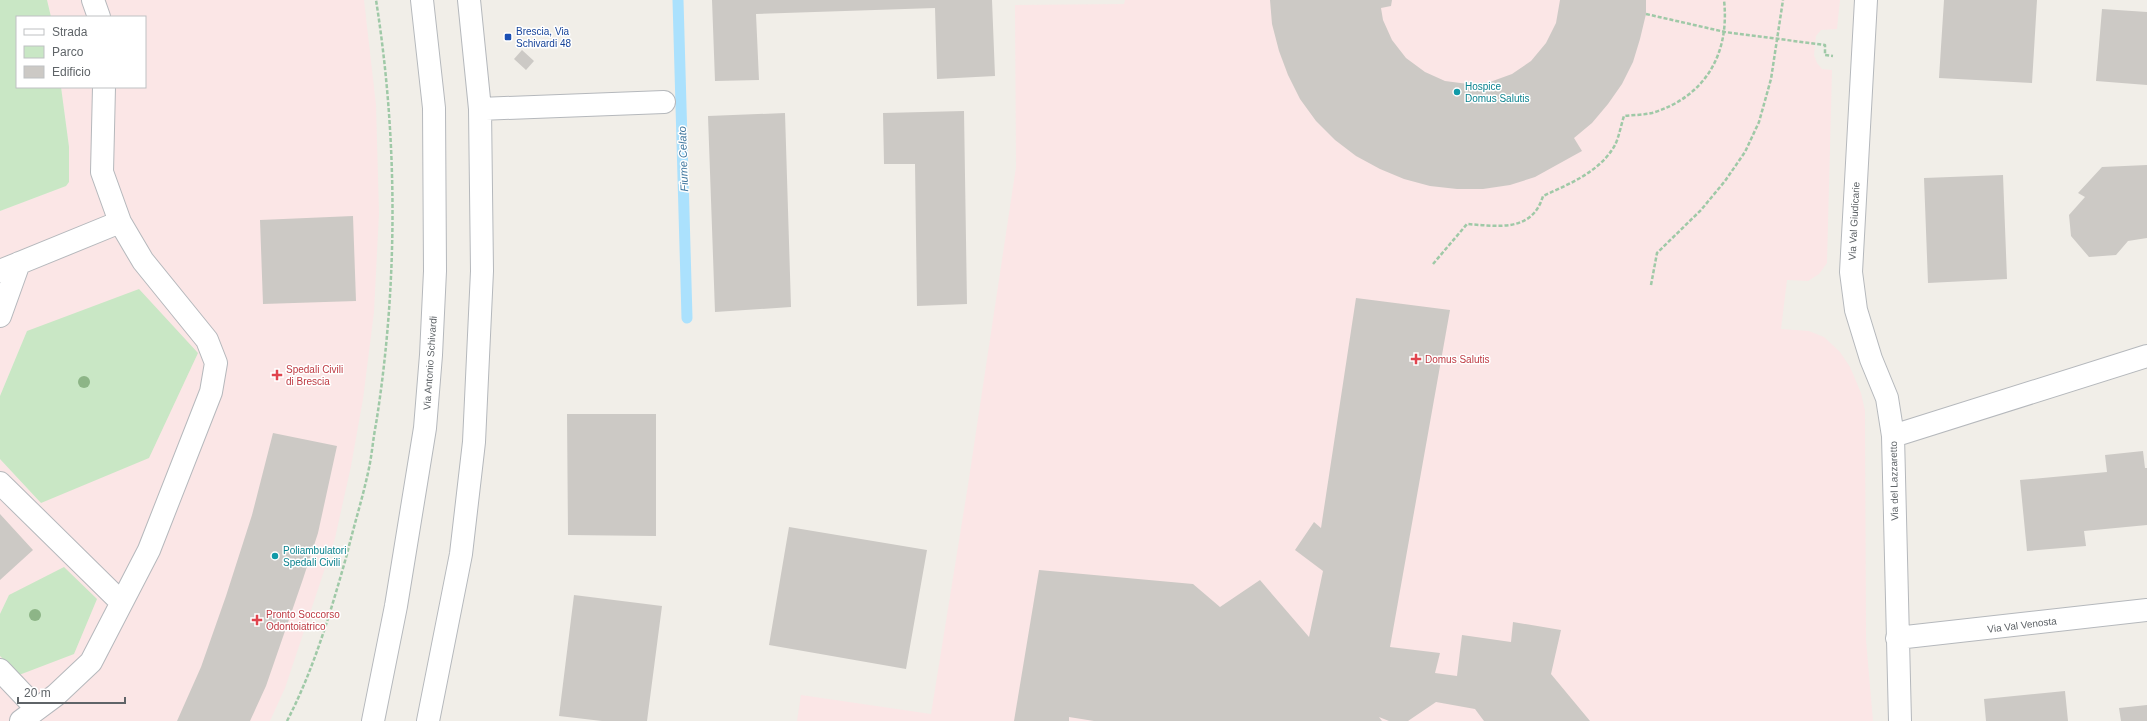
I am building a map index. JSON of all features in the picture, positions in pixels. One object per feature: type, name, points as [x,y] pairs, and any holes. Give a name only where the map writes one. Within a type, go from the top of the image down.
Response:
[{"type":"street","points":[[93,0],[99,16]]},
{"type":"street","name":"Via Antonio Schivardi","points":[[373,721],[396,606],[423,442],[430,370],[435,271],[434,108],[422,0]]},
{"type":"street","points":[[428,721],[461,554],[471,473],[482,271],[480,109],[469,0]]},
{"type":"street","name":"Via Val Giudicarie","points":[[1866,0],[1851,272],[1856,310],[1871,359],[1887,398],[1893,436]]},
{"type":"street","points":[[0,670],[29,715],[56,695],[91,662],[149,550],[211,392],[216,363],[207,340],[143,262],[120,222],[102,172],[104,88]]},
{"type":"street","points":[[480,109],[664,102]]},
{"type":"street","points":[[0,316],[10,267],[120,222]]},
{"type":"street","name":"Via del Lazzaretto","points":[[1900,721],[1893,436],[2147,356]]},
{"type":"street","points":[[0,483],[121,602]]},
{"type":"street","name":"Via Val Venosta","points":[[1897,638],[2147,610]]},
{"type":"path","points":[[287,721],[300,695],[335,596],[369,468],[382,388],[389,326],[392,217],[386,61],[376,0]]},
{"type":"path","points":[[1433,264],[1467,224],[1508,227],[1526,219],[1540,208],[1543,196],[1580,180],[1600,162],[1615,145],[1624,116],[1657,111],[1675,104],[1695,90],[1712,69],[1722,47],[1725,32],[1724,0]]},
{"type":"path","points":[[1651,285],[1657,253],[1701,210],[1725,181],[1744,152],[1759,122],[1771,79],[1783,0]]},
{"type":"path","points":[[1646,14],[1725,32],[1815,44]]},
{"type":"shaded area","name":"Spedali Civili di Brescia","points":[[47,0],[364,0],[376,105],[379,213],[374,312],[363,399],[351,466],[335,538],[285,688],[270,721],[0,721],[0,656],[19,674],[9,595],[0,614],[0,459],[41,503],[27,331],[0,396],[0,211],[66,186],[69,182],[69,147],[61,88],[146,88],[146,16],[51,16]]},
{"type":"shaded area","name":"Domus Salutis","points":[[1125,0],[1840,0],[1837,29],[1821,30],[1816,36],[1814,55],[1817,63],[1822,69],[1832,70],[1827,263],[1819,274],[1808,281],[1787,280],[1781,329],[1809,331],[1824,337],[1840,352],[1850,367],[1861,393],[1865,411],[1866,640],[1873,721],[797,721],[801,695],[931,714],[968,485],[1016,167],[1015,5],[1124,4]]},
{"type":"green space","points":[[0,0],[47,0],[51,16],[16,16],[16,88],[61,88],[69,147],[69,182],[66,186],[0,211]]},
{"type":"green space","points":[[139,289],[198,353],[149,458],[41,503],[0,459],[0,396],[27,331]]},
{"type":"green space","points":[[64,567],[97,599],[74,654],[19,675],[0,656],[0,614],[9,595]]},
{"type":"building","points":[[712,0],[992,0],[995,76],[937,79],[935,8],[756,14],[759,80],[715,81]]},
{"type":"building","name":"Hospice Domus Salutis","points":[[1270,0],[1392,0],[1391,6],[1381,8],[1383,20],[1392,40],[1406,58],[1425,72],[1445,81],[1468,84],[1490,82],[1512,74],[1531,61],[1546,43],[1556,23],[1560,0],[1646,0],[1646,14],[1633,62],[1622,84],[1592,123],[1574,138],[1582,151],[1535,177],[1510,185],[1483,189],[1457,189],[1430,186],[1404,179],[1380,169],[1356,156],[1335,140],[1316,121],[1300,99],[1288,75],[1279,51],[1272,24]]},
{"type":"building","points":[[1944,0],[2037,0],[2032,83],[1939,78]]},
{"type":"building","points":[[2102,9],[2147,12],[2147,85],[2096,81]]},
{"type":"building","points":[[522,50],[534,61],[526,70],[514,59]]},
{"type":"building","points":[[964,111],[967,304],[917,306],[915,164],[884,164],[883,113]]},
{"type":"building","points":[[785,113],[791,307],[715,312],[708,116]]},
{"type":"building","points":[[2147,165],[2147,238],[2128,241],[2116,255],[2089,257],[2071,236],[2069,215],[2085,197],[2078,193],[2102,167]]},
{"type":"building","points":[[2003,175],[2007,279],[1928,283],[1924,178]]},
{"type":"building","points":[[353,216],[356,301],[263,304],[260,220]]},
{"type":"building","points":[[1356,298],[1450,310],[1390,647],[1440,653],[1435,673],[1457,676],[1462,635],[1511,642],[1513,622],[1561,630],[1551,674],[1590,721],[1484,721],[1475,709],[1436,702],[1408,721],[1389,721],[1379,717],[1382,721],[1094,721],[1069,717],[1069,721],[1014,721],[1039,570],[1193,584],[1220,607],[1260,580],[1309,637],[1323,571],[1295,550],[1314,522],[1321,528]]},
{"type":"building","points":[[567,414],[656,414],[656,536],[568,535]]},
{"type":"building","name":"Poliambulatori Spedali Civili","points":[[273,433],[337,446],[318,533],[303,579],[266,686],[250,721],[177,721],[201,667],[226,596],[252,515]]},
{"type":"building","points":[[2143,451],[2145,468],[2147,468],[2147,525],[2084,531],[2086,546],[2027,551],[2020,480],[2107,472],[2105,455]]},
{"type":"building","points":[[0,514],[33,550],[0,580]]},
{"type":"building","points":[[789,527],[927,550],[906,669],[769,645]]},
{"type":"building","points":[[574,595],[662,606],[647,721],[602,721],[559,716]]},
{"type":"building","points":[[2065,691],[2068,721],[1986,721],[1984,699]]},
{"type":"building","points":[[2147,705],[2147,721],[2121,721],[2119,708]]},
{"type":"waterway","name":"Fiume Celato","points":[[678,0],[687,318]]},
{"type":"place","name":"Brescia, Via Schivardi 48","points":[[508,37]]},
{"type":"place","name":"Hospice Domus Salutis","points":[[1457,92]]},
{"type":"place","name":"Domus Salutis","points":[[1416,359]]},
{"type":"place","name":"Spedali Civili di Brescia","points":[[277,375]]},
{"type":"place","name":"Poliambulatori Spedali Civili","points":[[275,556]]},
{"type":"place","name":"Pronto Soccorso Odontoiatrico","points":[[257,620]]}]
